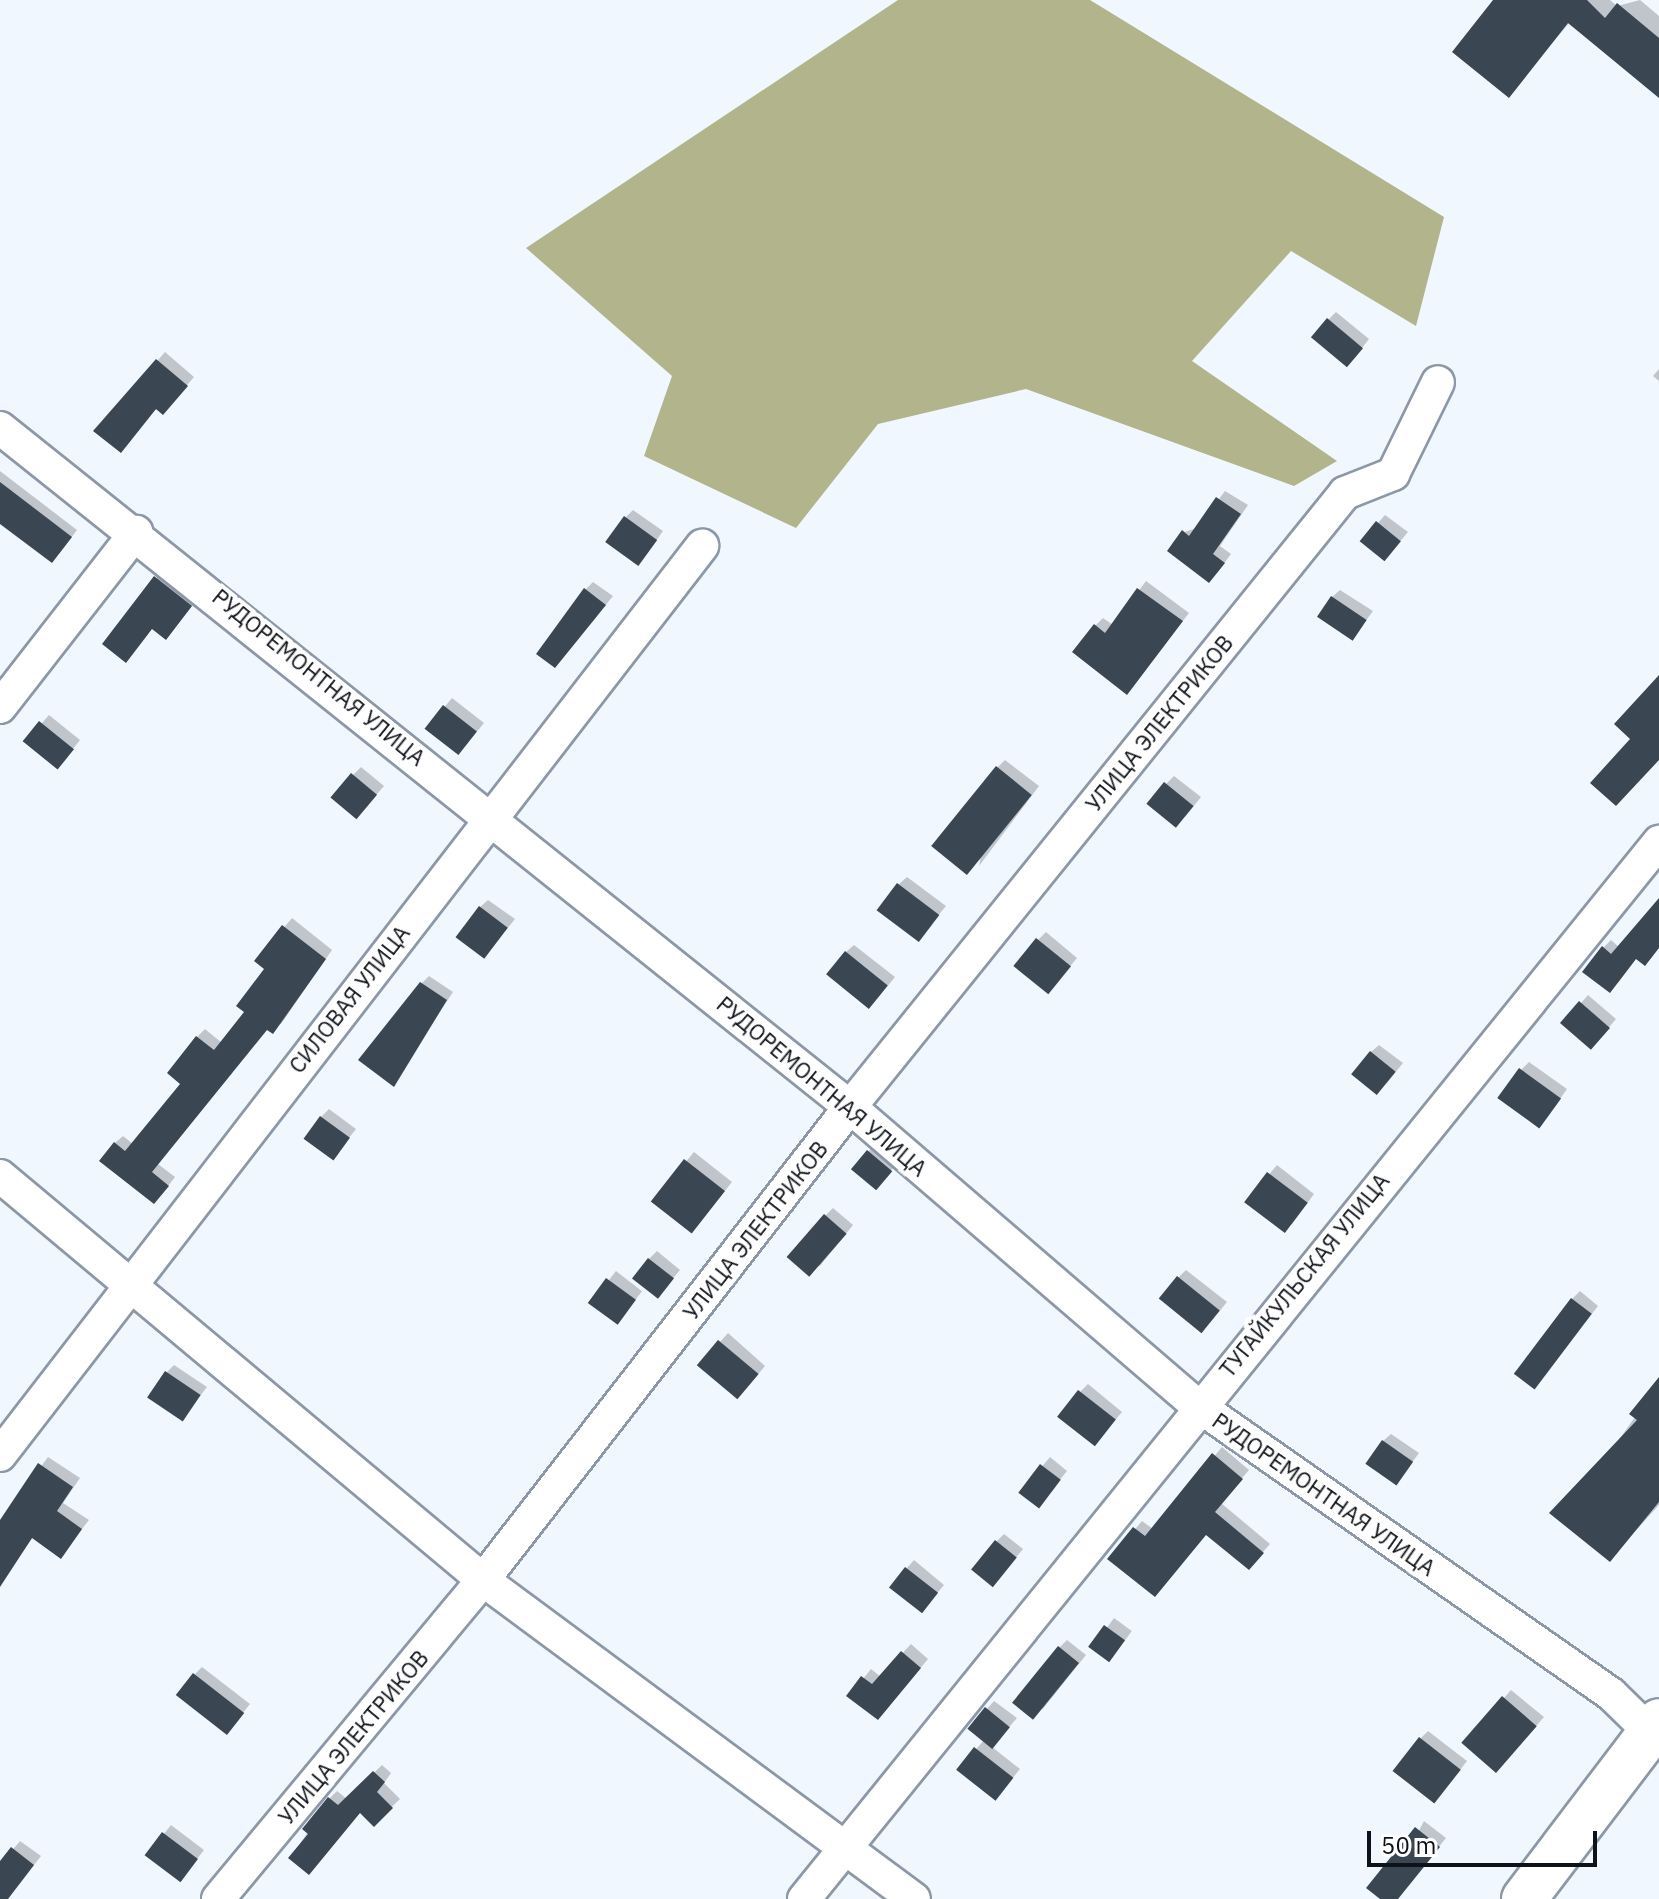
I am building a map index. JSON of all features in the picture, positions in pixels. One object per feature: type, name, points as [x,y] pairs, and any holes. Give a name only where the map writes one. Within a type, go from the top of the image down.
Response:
[{"type":"street","name":"УЛИЦА ЭЛЕКТРИКОВ","points":[[218,1899],[483,1580],[850,1107],[1345,493],[1393,474],[1438,382]]},
{"type":"street","name":"РУДОРЕМОНТНАЯ УЛИЦА","points":[[0,428],[136,532],[492,816],[850,1107],[1197,1405],[1655,1727]]},
{"type":"street","points":[[0,707],[136,532]]},
{"type":"street","name":"СИЛОВАЯ УЛИЦА","points":[[0,1455],[126,1284],[702,546]]},
{"type":"street","name":"ТУГАЙКУЛЬСКАЯ УЛИЦА","points":[[804,1899],[1197,1405],[1659,842]]},
{"type":"street","points":[[0,1176],[483,1580],[850,1845],[914,1899]]},
{"type":"street","points":[[1524,1899],[1655,1727]]},
{"type":"green space","points":[[898,0],[1090,0],[1444,217],[1416,326],[1291,251],[1192,361],[1337,461],[1294,486],[1026,389],[878,424],[796,528],[644,456],[672,376],[526,248]]},
{"type":"building","points":[[1493,0],[1587,0],[1605,18],[1617,3],[1659,38],[1659,98],[1568,23],[1509,98],[1452,52]]},
{"type":"building","points":[[1327,318],[1363,348],[1347,367],[1311,337]]},
{"type":"building","points":[[156,359],[188,386],[163,415],[156,409],[121,453],[93,431]]},
{"type":"building","points":[[0,482],[72,537],[52,563],[0,524]]},
{"type":"building","points":[[1216,497],[1241,514],[1213,554],[1225,563],[1209,583],[1167,551],[1182,530],[1189,536]]},
{"type":"building","points":[[624,516],[657,540],[638,566],[605,542]]},
{"type":"building","points":[[1376,521],[1401,541],[1385,561],[1360,541]]},
{"type":"building","points":[[154,576],[192,606],[166,640],[152,629],[126,663],[102,644]]},
{"type":"building","points":[[584,588],[606,605],[555,668],[536,654]]},
{"type":"building","points":[[1137,588],[1183,621],[1127,695],[1072,652],[1094,624],[1105,633]]},
{"type":"building","points":[[1331,596],[1367,620],[1353,641],[1317,617]]},
{"type":"building","points":[[1659,675],[1659,760],[1616,806],[1590,783],[1630,739],[1614,724]]},
{"type":"building","points":[[443,705],[477,731],[458,755],[425,729]]},
{"type":"building","points":[[39,721],[74,749],[58,770],[23,741]]},
{"type":"building","points":[[996,766],[1032,795],[967,875],[931,846]]},
{"type":"building","points":[[351,773],[377,795],[356,819],[330,798]]},
{"type":"building","points":[[1164,782],[1194,806],[1176,828],[1146,804]]},
{"type":"building","points":[[897,883],[939,915],[919,942],[877,910]]},
{"type":"building","points":[[1659,898],[1659,948],[1645,966],[1636,959],[1610,993],[1582,972],[1602,946],[1611,954]]},
{"type":"building","points":[[479,906],[508,928],[484,959],[456,937]]},
{"type":"building","points":[[282,925],[326,959],[273,1034],[267,1030],[152,1172],[169,1186],[154,1204],[99,1161],[114,1142],[125,1151],[180,1084],[167,1073],[196,1036],[214,1050],[244,1012],[236,1006],[264,969],[254,961]]},
{"type":"building","points":[[1036,938],[1071,966],[1048,994],[1013,966]]},
{"type":"building","points":[[845,951],[888,986],[869,1009],[826,974]]},
{"type":"building","points":[[420,982],[447,1000],[394,1087],[358,1060]]},
{"type":"building","points":[[1579,1001],[1610,1028],[1591,1050],[1560,1023]]},
{"type":"building","points":[[1370,1051],[1396,1072],[1377,1095],[1351,1074]]},
{"type":"building","points":[[1519,1068],[1561,1099],[1539,1128],[1497,1098]]},
{"type":"building","points":[[320,1116],[350,1138],[333,1160],[304,1139]]},
{"type":"building","points":[[867,1150],[892,1171],[876,1190],[851,1169]]},
{"type":"building","points":[[684,1159],[725,1191],[692,1234],[651,1202]]},
{"type":"building","points":[[1267,1172],[1308,1203],[1285,1233],[1244,1202]]},
{"type":"building","points":[[824,1214],[847,1234],[809,1277],[787,1257]]},
{"type":"building","points":[[648,1258],[674,1278],[658,1299],[632,1278]]},
{"type":"building","points":[[1177,1276],[1220,1311],[1201,1333],[1159,1299]]},
{"type":"building","points":[[606,1278],[636,1300],[618,1325],[588,1303]]},
{"type":"building","points":[[1571,1298],[1592,1314],[1535,1390],[1514,1374]]},
{"type":"building","points":[[718,1340],[759,1374],[737,1399],[697,1365]]},
{"type":"building","points":[[165,1371],[201,1395],[183,1422],[147,1398]]},
{"type":"building","points":[[1659,1377],[1659,1502],[1610,1562],[1549,1513],[1637,1420],[1629,1414]]},
{"type":"building","points":[[1078,1390],[1116,1420],[1095,1446],[1057,1417]]},
{"type":"building","points":[[1382,1440],[1413,1462],[1396,1486],[1365,1464]]},
{"type":"building","points":[[1212,1453],[1243,1479],[1215,1512],[1264,1553],[1249,1570],[1206,1535],[1155,1597],[1107,1559],[1133,1527],[1145,1536]]},
{"type":"building","points":[[38,1463],[73,1487],[57,1511],[82,1529],[61,1559],[32,1538],[0,1587],[0,1520]]},
{"type":"building","points":[[1040,1464],[1061,1480],[1039,1508],[1018,1493]]},
{"type":"building","points":[[995,1540],[1017,1558],[993,1587],[971,1570]]},
{"type":"building","points":[[905,1567],[938,1593],[922,1613],[889,1587]]},
{"type":"building","points":[[1104,1625],[1125,1640],[1109,1662],[1088,1647]]},
{"type":"building","points":[[1058,1646],[1079,1663],[1033,1720],[1012,1703]]},
{"type":"building","points":[[901,1651],[921,1668],[878,1720],[846,1696],[861,1676],[872,1684]]},
{"type":"building","points":[[193,1673],[244,1713],[227,1735],[176,1695]]},
{"type":"building","points":[[1502,1696],[1537,1726],[1496,1773],[1461,1743]]},
{"type":"building","points":[[985,1707],[1010,1727],[992,1749],[967,1729]]},
{"type":"building","points":[[1419,1737],[1461,1770],[1434,1804],[1393,1771]]},
{"type":"building","points":[[974,1747],[1013,1778],[996,1801],[956,1770]]},
{"type":"building","points":[[373,1771],[385,1782],[377,1792],[393,1808],[374,1827],[360,1813],[309,1875],[288,1858],[308,1834],[302,1829],[328,1797],[338,1805]]},
{"type":"building","points":[[1415,1827],[1440,1847],[1398,1899],[1380,1899],[1366,1888]]},
{"type":"building","points":[[162,1832],[198,1859],[180,1882],[145,1855]]},
{"type":"building","points":[[11,1847],[34,1865],[8,1899],[0,1899],[0,1861]]}]
